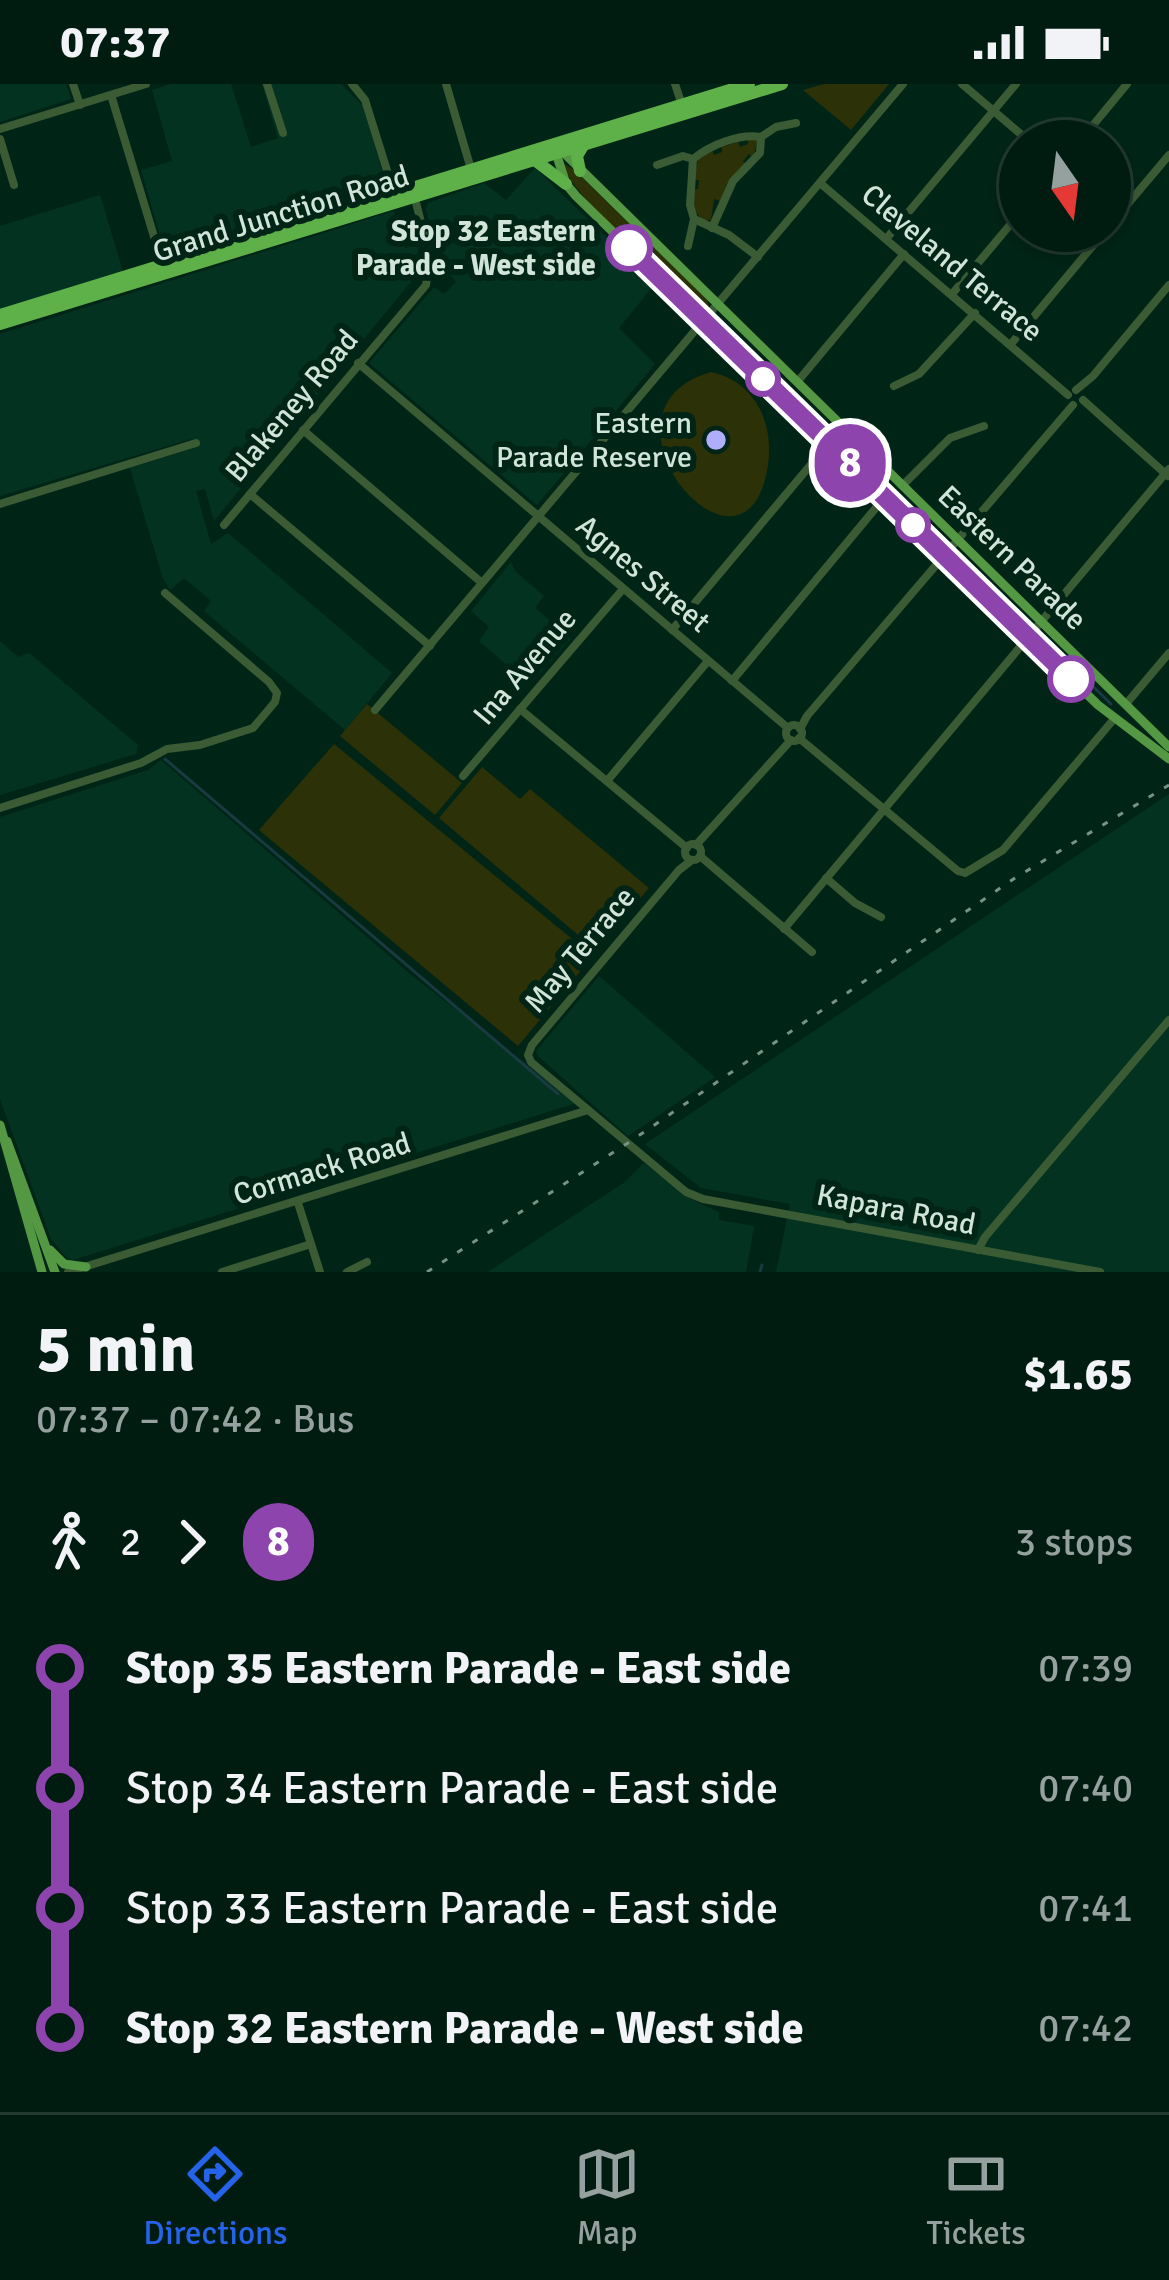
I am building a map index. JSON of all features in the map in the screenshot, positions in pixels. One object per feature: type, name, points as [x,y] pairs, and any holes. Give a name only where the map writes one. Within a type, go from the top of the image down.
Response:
[{"type":"highway","name":"Grand Junction Road","points":[[413,193],[471,169],[583,146],[749,84]]},
{"type":"highway","name":"Grand Junction Road","points":[[0,324],[396,198],[782,84]]},
{"type":"highway","points":[[580,171],[578,156],[583,146]]},
{"type":"highway","points":[[536,160],[566,184]]},
{"type":"highway","name":"Grand Junction Road","points":[[0,315],[165,271]]},
{"type":"main road","name":"Eastern Parade","points":[[558,150],[1169,747]]},
{"type":"main road","name":"Eastern Parade","points":[[558,150],[566,184],[1028,637],[1114,719],[1169,759]]},
{"type":"main road","points":[[1143,720],[1153,738],[1150,743]]},
{"type":"main road","points":[[1,1128],[55,1272]]},
{"type":"main road","points":[[1,1128],[40,1272]]},
{"type":"main road","points":[[46,1246],[64,1264],[86,1268]]},
{"type":"street","points":[[73,84],[80,105]]},
{"type":"street","points":[[14,185],[0,134],[146,84]]},
{"type":"street","points":[[267,84],[283,133]]},
{"type":"street","points":[[352,84],[365,100],[396,198]]},
{"type":"street","points":[[446,84],[471,169]]},
{"type":"street","points":[[675,84],[683,110]]},
{"type":"street","points":[[375,710],[903,84]]},
{"type":"street","points":[[962,84],[1004,120]]},
{"type":"street","points":[[886,239],[1016,84]]},
{"type":"street","points":[[1097,120],[1127,84]]},
{"type":"street","points":[[111,95],[165,271]]},
{"type":"street","points":[[693,159],[709,148],[796,124]]},
{"type":"street","points":[[712,228],[726,192],[760,153],[761,137]]},
{"type":"street","points":[[1131,200],[1169,155]]},
{"type":"street","points":[[657,165],[683,156],[693,159]]},
{"type":"street","points":[[688,246],[694,219],[690,205],[693,159]]},
{"type":"street","name":"Cleveland Terrace","points":[[820,183],[1168,473]]},
{"type":"street","name":"Blakeney Road","points":[[224,525],[428,279],[429,248],[413,193]]},
{"type":"street","points":[[694,219],[729,235],[758,257]]},
{"type":"street","points":[[952,294],[999,238]]},
{"type":"street","points":[[1011,344],[1088,252]]},
{"type":"street","points":[[798,381],[904,254]]},
{"type":"street","name":"May Terrace","points":[[589,1110],[533,1064],[529,1049],[1169,285]]},
{"type":"street","points":[[894,386],[919,374],[975,314]]},
{"type":"street","name":"Agnes Street","points":[[358,363],[793,733]]},
{"type":"street","points":[[903,485],[950,438],[984,426]]},
{"type":"street","points":[[303,430],[482,583]]},
{"type":"street","points":[[0,504],[196,443]]},
{"type":"street","points":[[672,630],[829,443]]},
{"type":"street","points":[[784,928],[1168,473]]},
{"type":"street","points":[[250,494],[430,646]]},
{"type":"street","points":[[732,680],[884,498]]},
{"type":"street","name":"Ina Avenue","points":[[463,776],[623,589]]},
{"type":"street","points":[[0,808],[141,763],[167,748],[200,745],[253,728],[275,702],[277,693],[269,682],[165,593]]},
{"type":"street","points":[[1126,704],[1169,653]]},
{"type":"street","points":[[607,782],[708,661]]},
{"type":"street","points":[[520,710],[812,952]]},
{"type":"street","points":[[793,733],[962,872],[973,872],[1007,845],[1114,719]]},
{"type":"street","points":[[826,878],[855,903],[881,917]]},
{"type":"street","points":[[978,1250],[1169,1021]]},
{"type":"street","name":"Kapara Road","points":[[589,1110],[686,1192],[703,1199],[1100,1272]]},
{"type":"street","name":"Cormack Road","points":[[68,1272],[589,1110]]},
{"type":"street","points":[[298,1203],[320,1272]]},
{"type":"street","points":[[222,1272],[311,1244]]},
{"type":"street","points":[[347,1272],[367,1262]]},
{"type":"shaded area","points":[[0,84],[66,84],[71,99],[0,122]]},
{"type":"shaded area","points":[[171,84],[231,84],[251,147],[278,138],[262,84],[341,84],[363,106],[386,185],[383,191],[166,256],[141,170],[172,161],[152,90]]},
{"type":"shaded area","points":[[824,84],[889,84],[851,130],[803,90]]},
{"type":"shaded area","points":[[758,139],[753,158],[749,154],[743,161],[746,164],[727,184],[720,201],[714,199],[711,220],[702,220],[694,209],[698,159],[712,150],[714,155],[722,147],[738,142],[740,147]]},
{"type":"shaded area","points":[[561,162],[707,299],[705,311],[602,217]]},
{"type":"shaded area","points":[[535,168],[655,284],[619,328],[655,364],[537,505],[369,363],[434,287],[444,294],[456,282],[441,263],[428,203],[484,183],[506,200]]},
{"type":"shaded area","points":[[100,195],[123,272],[0,311],[0,226]]},
{"type":"shaded area","points":[[394,211],[405,248],[419,244],[414,278],[214,521],[205,489],[196,491],[211,544],[228,533],[392,673],[345,730],[204,611],[211,601],[184,578],[170,590],[163,579],[130,468],[194,448],[191,439],[0,496],[0,334]]},
{"type":"shaded area","name":"Eastern Parade Reserve","points":[[711,372],[750,394],[768,434],[768,465],[754,504],[731,516],[705,508],[681,486],[665,456],[661,423],[674,393]]},
{"type":"shaded area","points":[[511,562],[544,596],[535,608],[571,638],[530,685],[479,641],[489,627],[471,611]]},
{"type":"shaded area","points":[[0,641],[18,657],[29,653],[138,745],[136,754],[0,795]]},
{"type":"shaded area","points":[[367,704],[462,783],[435,815],[340,736]]},
{"type":"shaded area","points":[[334,744],[593,956],[518,1046],[259,830]]},
{"type":"shaded area","points":[[161,760],[410,974],[577,1103],[73,1260],[67,1258],[51,1239],[0,1099],[0,817],[148,770]]},
{"type":"shaded area","points":[[482,767],[520,799],[530,789],[649,888],[596,950],[439,818]]},
{"type":"shaded area","points":[[1169,794],[1169,1272],[776,1272],[790,1204],[701,1188],[645,1144]]},
{"type":"shaded area","points":[[599,976],[715,1077],[628,1136],[536,1051]]},
{"type":"shaded area","points":[[644,1163],[693,1200],[719,1212],[719,1220],[754,1226],[746,1272],[488,1272],[625,1182]]},
{"type":"waterway","points":[[718,318],[945,541]]},
{"type":"waterway","points":[[955,551],[1030,625]]},
{"type":"waterway","points":[[1039,633],[1111,704]]},
{"type":"waterway","points":[[165,759],[558,1094]]},
{"type":"waterway","points":[[760,1272],[762,1265]]},
{"type":"railway","points":[[427,1272],[628,1143],[1015,878],[1169,785]]},
{"type":"bus line","name":"8","points":[[629,248],[1071,679]]},
{"type":"place","name":"Stop 32 Eastern Parade - West side","points":[[629,248]]},
{"type":"place","name":"Eastern Parade Reserve","points":[[716,440]]}]
